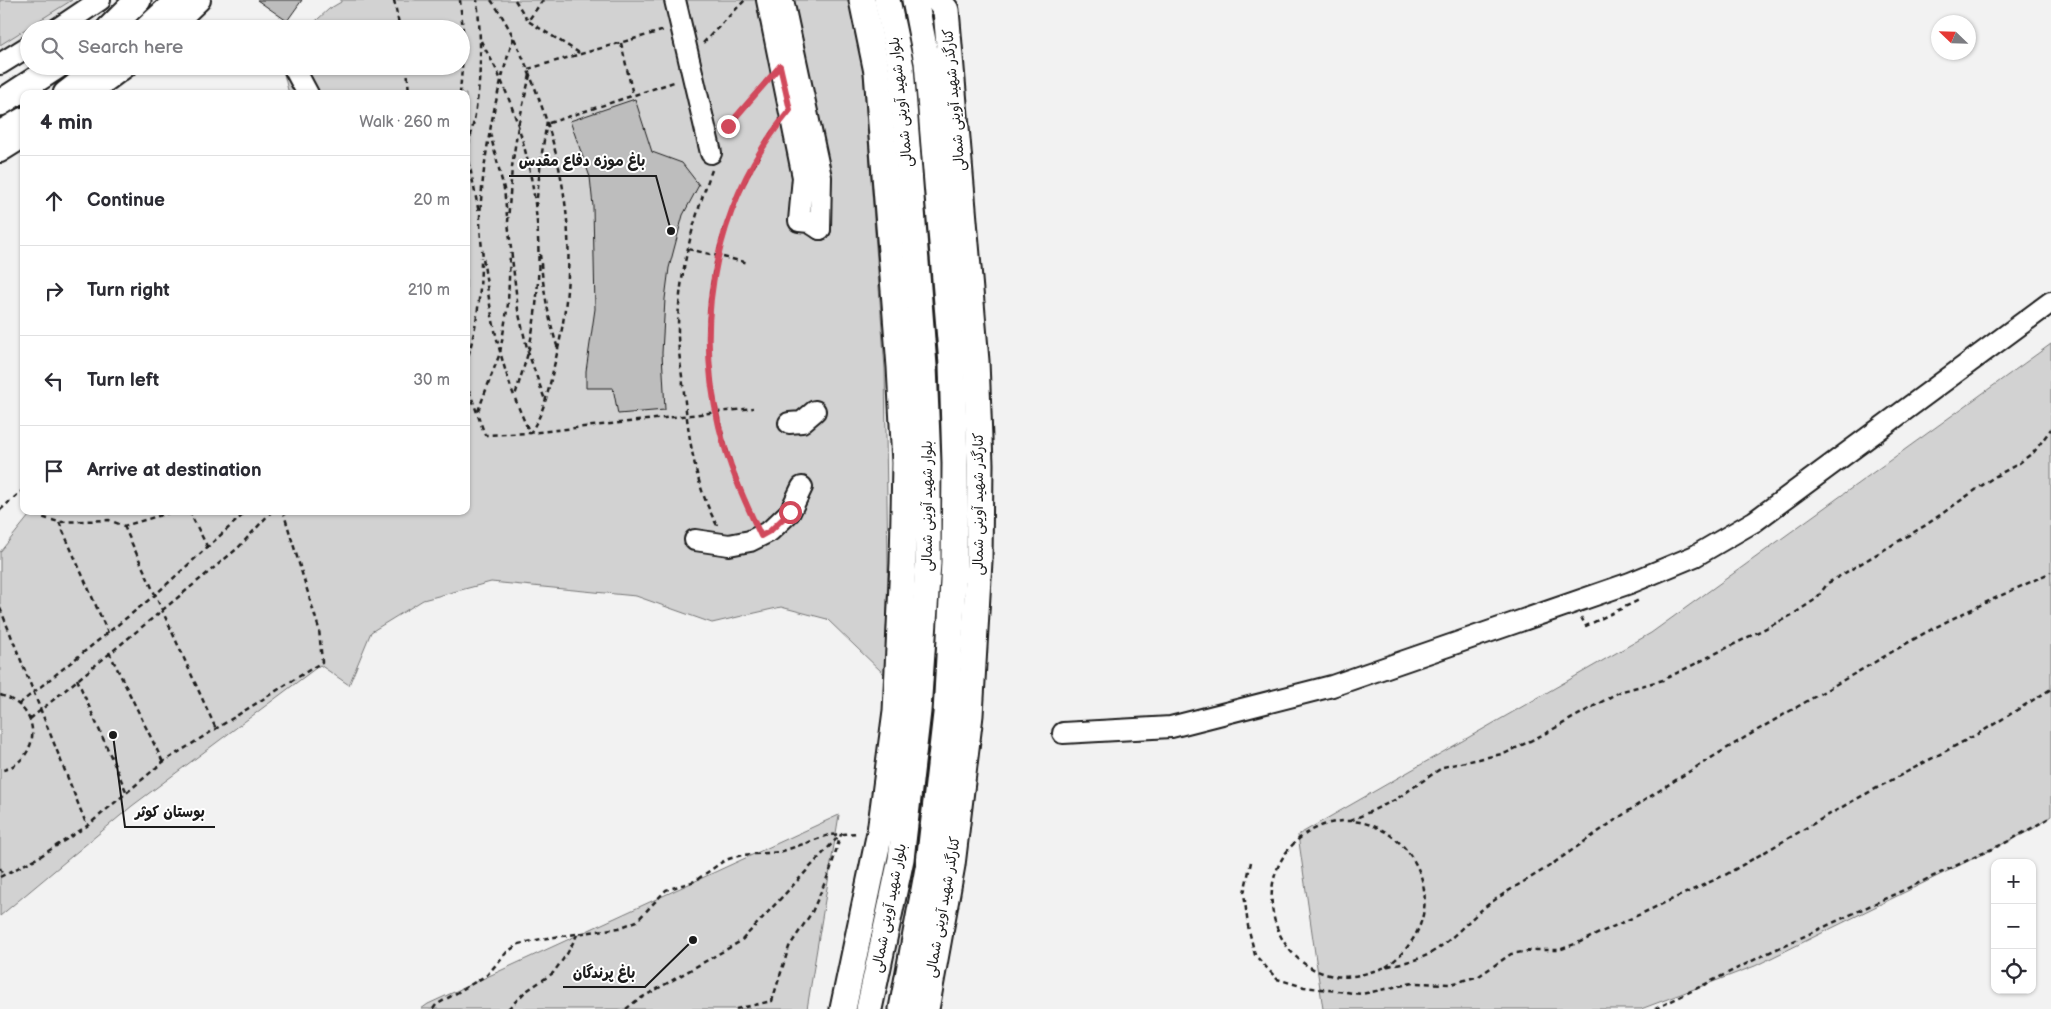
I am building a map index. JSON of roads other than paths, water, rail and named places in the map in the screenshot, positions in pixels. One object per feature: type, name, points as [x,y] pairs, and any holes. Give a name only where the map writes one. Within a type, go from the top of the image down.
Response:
[{"type":"main road","points":[[118,20],[138,0]]},
{"type":"main road","points":[[157,20],[178,0]]},
{"type":"main road","points":[[842,1009],[880,832],[896,711],[903,563],[905,464],[900,367],[877,72],[862,0]]},
{"type":"main road","name":"بلوار شهید آوینی شمالی","points":[[869,1009],[901,859],[918,711],[928,563],[928,463],[924,366],[901,67],[887,0]]},
{"type":"main road","name":"بلوار شهید آوینی شمالی","points":[[902,1009],[929,862],[946,714],[954,542],[955,463],[952,364],[927,62],[915,0]]},
{"type":"main road","name":"کنارگذر شهید آوینی شمالی","points":[[926,1009],[954,846],[970,716],[979,561],[980,464],[976,361],[944,3]]},
{"type":"main road","points":[[0,103],[43,75]]},
{"type":"main road","points":[[76,90],[97,82]]},
{"type":"main road","points":[[0,134],[20,122]]},
{"type":"lane","points":[[70,20],[100,0]]},
{"type":"lane","points":[[179,20],[200,0]]},
{"type":"lane","points":[[675,0],[711,154]]},
{"type":"lane","points":[[767,0],[803,177],[799,221],[809,222],[820,229],[821,177],[783,0]]},
{"type":"lane","points":[[0,64],[20,52]]},
{"type":"lane","points":[[97,82],[110,75]]},
{"type":"lane","points":[[97,82],[116,75]]},
{"type":"lane","points":[[298,75],[306,90]]},
{"type":"lane","points":[[0,152],[20,140]]},
{"type":"lane","points":[[1063,733],[1171,727],[1332,686],[1630,583],[1695,556],[1755,521],[2051,302]]},
{"type":"lane","points":[[789,423],[802,422],[815,410]]},
{"type":"lane","points":[[696,540],[729,545],[750,541],[761,536],[770,531],[790,512],[802,487]]},
{"type":"place","name":"باغ موزه دفاع مقدس","points":[[671,231]]},
{"type":"place","name":"بوستان کوثر","points":[[113,735]]},
{"type":"place","name":"باغ پرندگان","points":[[693,940]]}]
